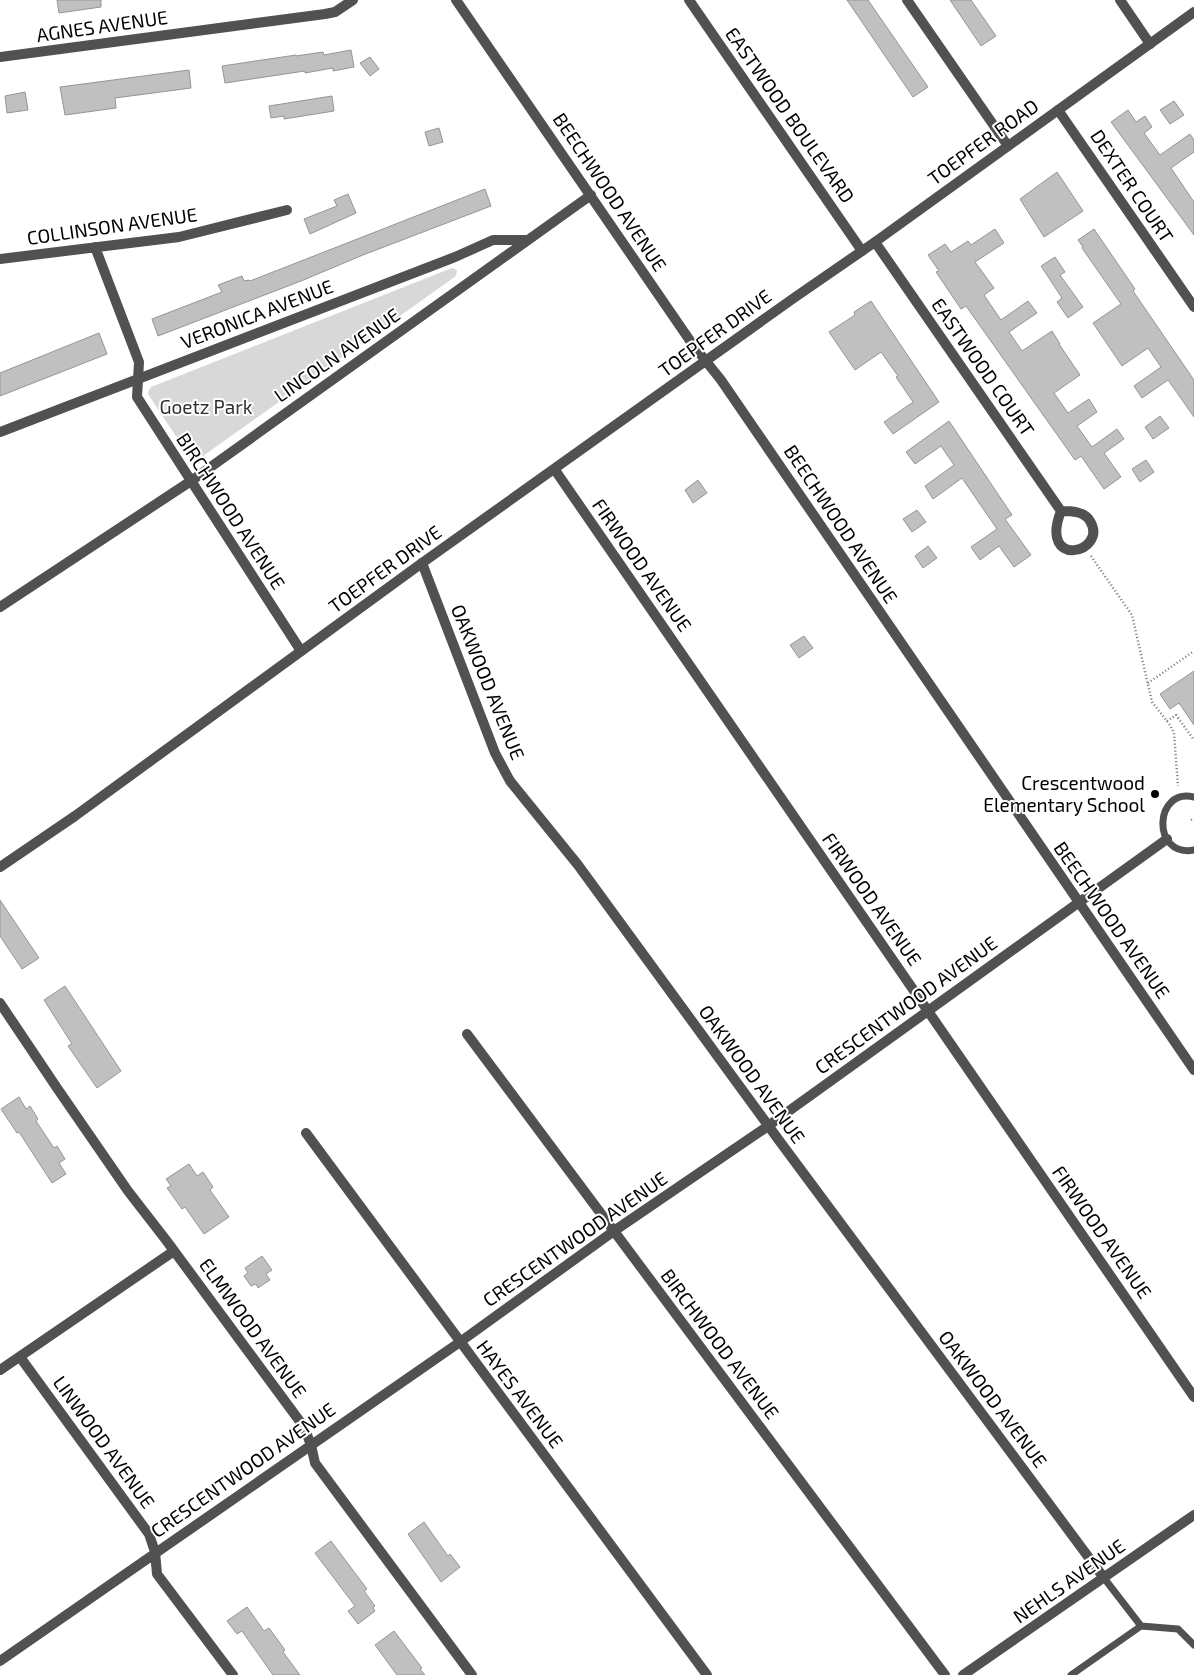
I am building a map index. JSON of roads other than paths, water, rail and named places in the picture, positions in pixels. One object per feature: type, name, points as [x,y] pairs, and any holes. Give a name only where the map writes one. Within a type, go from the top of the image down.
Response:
[{"type":"street","name":"AGNES AVENUE","points":[[0,58],[325,14],[334,12],[353,0]]},
{"type":"street","name":"BEECHWOOD AVENUE","points":[[456,0],[721,380],[1194,1070]]},
{"type":"street","name":"EASTWOOD BOULEVARD","points":[[689,0],[862,251]]},
{"type":"street","points":[[907,0],[1008,146]]},
{"type":"street","points":[[1120,0],[1150,44]]},
{"type":"street","name":"TOEPFER ROAD","points":[[791,300],[875,242],[1194,12]]},
{"type":"street","name":"DEXTER COURT","points":[[1058,110],[1194,307]]},
{"type":"street","name":"LINCOLN AVENUE","points":[[0,607],[191,481],[591,195]]},
{"type":"street","name":"COLLINSON AVENUE","points":[[0,260],[180,237],[287,210]]},
{"type":"street","name":"VERONICA AVENUE","points":[[0,432],[455,257],[493,240],[528,240]]},
{"type":"street","name":"EASTWOOD COURT","points":[[875,242],[1061,511]]},
{"type":"street","name":"BIRCHWOOD AVENUE","points":[[95,247],[140,362],[137,397],[302,651]]},
{"type":"street","name":"TOEPFER DRIVE","points":[[0,867],[75,816],[422,563],[791,300]]},
{"type":"street","name":"FIRWOOD AVENUE","points":[[555,470],[1194,1397]]},
{"type":"street","name":"OAKWOOD AVENUE","points":[[422,563],[492,744],[510,781],[578,865],[768,1126],[1104,1578]]},
{"type":"street","name":"CRESCENTWOOD AVENUE","points":[[0,1661],[768,1126],[1167,839]]},
{"type":"street","name":"ELMWOOD AVENUE","points":[[0,1003],[128,1191],[174,1250],[304,1427],[315,1463],[472,1675]]},
{"type":"street","name":"BIRCHWOOD AVENUE","points":[[467,1034],[946,1675]]},
{"type":"street","name":"HAYES AVENUE","points":[[306,1133],[707,1675]]},
{"type":"street","points":[[0,1370],[174,1250]]},
{"type":"street","name":"LINWOOD AVENUE","points":[[20,1357],[149,1534],[155,1552],[157,1574],[233,1675]]},
{"type":"street","name":"NEHLS AVENUE","points":[[963,1675],[1194,1515]]},
{"type":"lane","points":[[1194,796],[1178,798],[1168,805],[1162,816],[1162,828],[1167,839],[1176,848],[1188,851],[1194,850]]},
{"type":"lane","points":[[1104,1578],[1141,1626]]},
{"type":"lane","points":[[1071,1675],[1141,1626],[1178,1629],[1194,1645]]},
{"type":"place","name":"Crescentwood Elementary School","points":[[1155,794]]},
{"type":"park label","name":"Goetz Park","points":[[206,407]]}]
